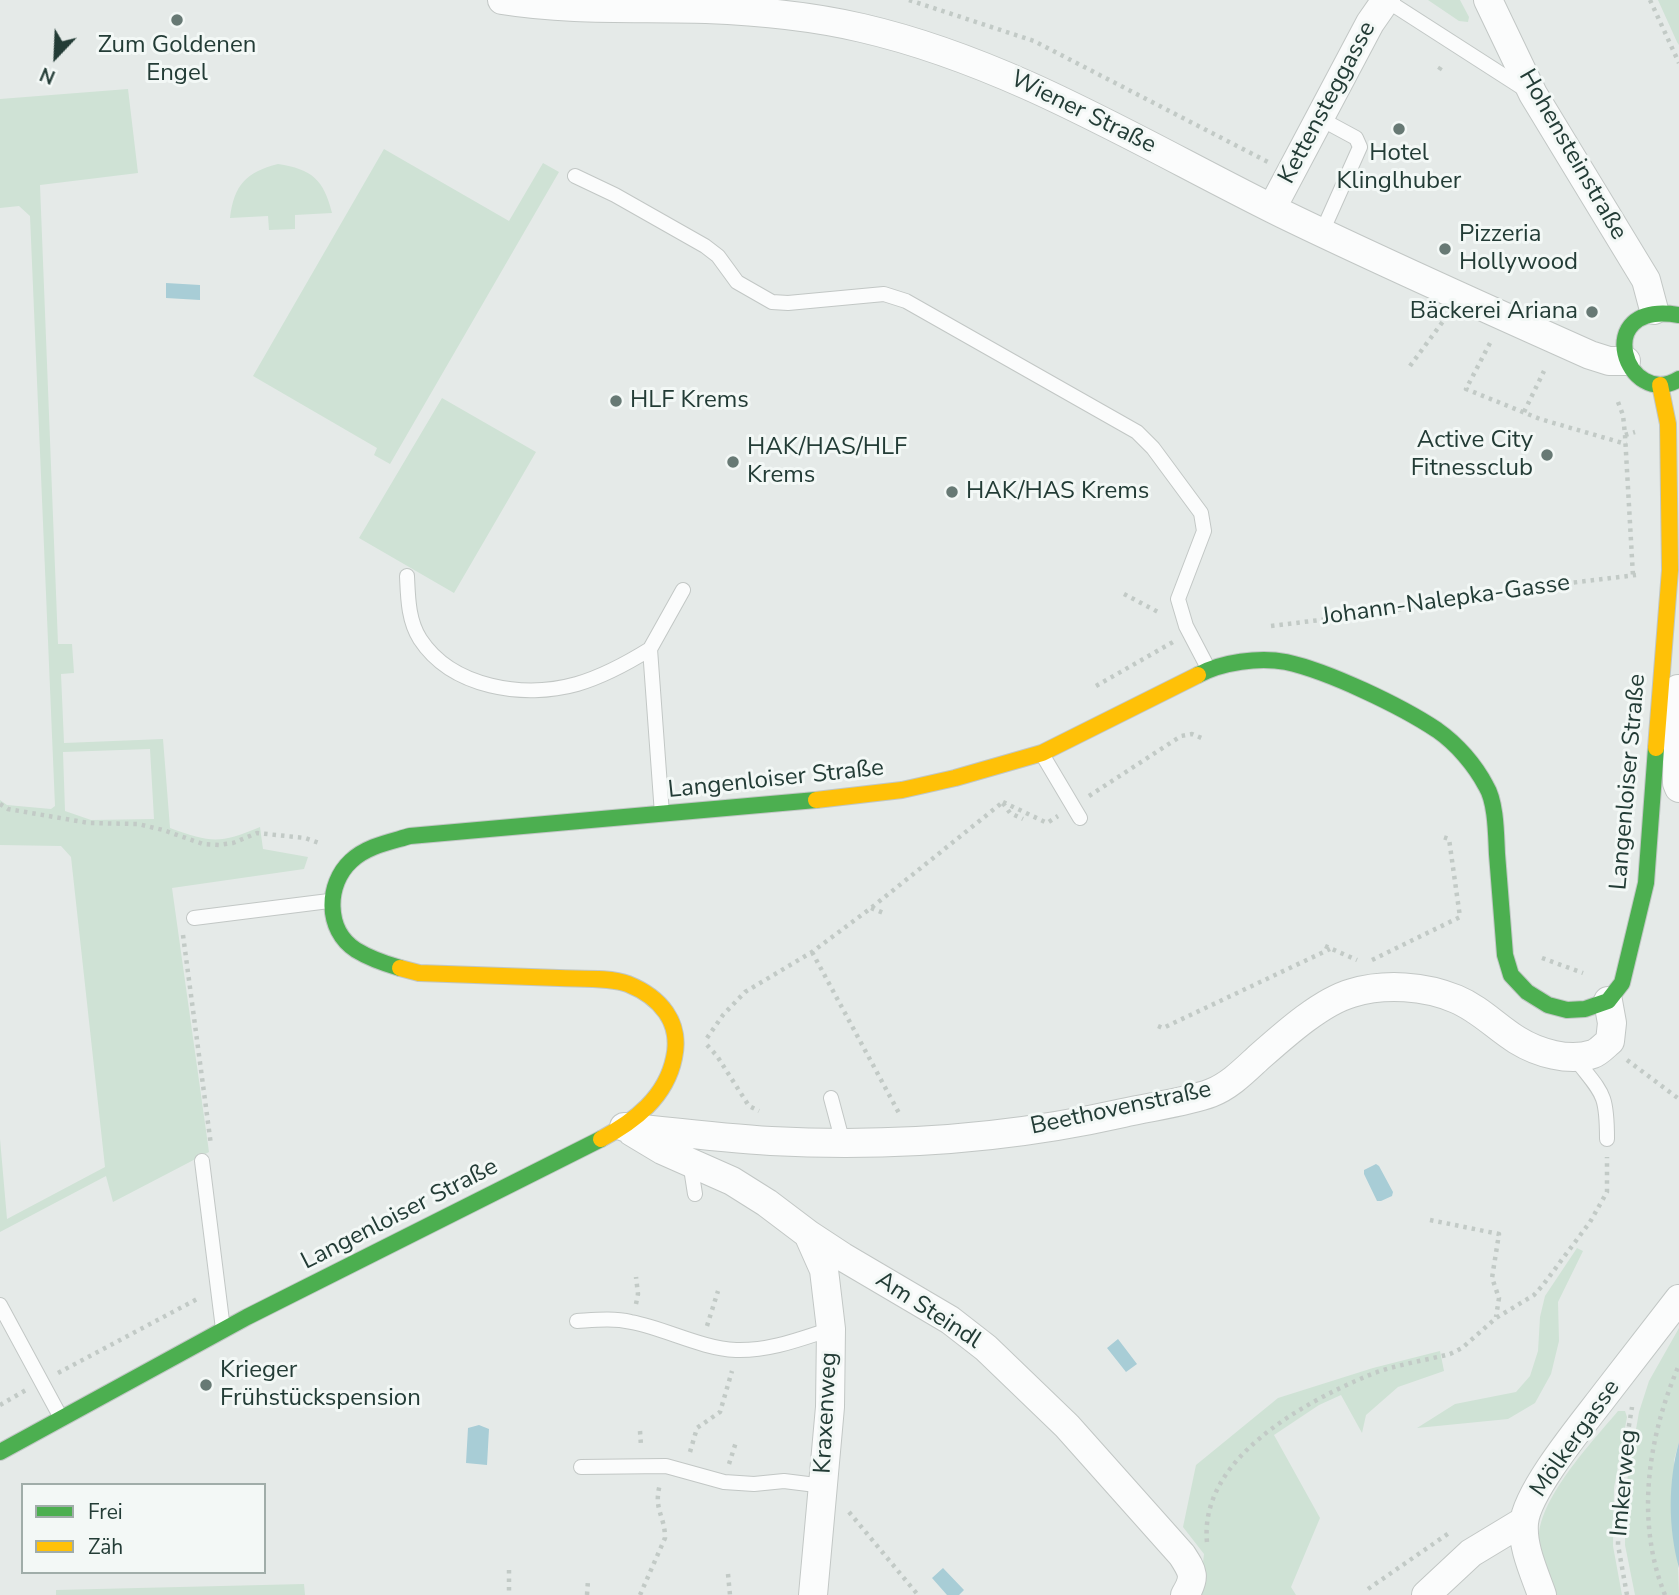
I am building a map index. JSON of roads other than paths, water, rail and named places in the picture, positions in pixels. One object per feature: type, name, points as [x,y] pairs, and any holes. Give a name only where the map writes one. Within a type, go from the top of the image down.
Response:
[{"type":"street","name":"Wiener Straße","points":[[502,0],[571,8],[703,9],[794,16],[863,28],[978,65],[1090,113],[1322,232],[1590,355],[1609,361],[1626,361]]},
{"type":"street","name":"Kettensteggasse","points":[[1272,208],[1370,23],[1386,0]]},
{"type":"street","name":"Hohensteinstraße","points":[[1488,0],[1533,94],[1666,312]]},
{"type":"street","points":[[1666,312],[1642,315],[1625,335],[1623,349],[1632,372],[1643,381],[1660,385],[1679,379]]},
{"type":"street","name":"Langenloiser Straße","points":[[0,1452],[223,1330],[624,1127],[648,1107],[666,1084],[676,1056],[674,1026],[658,1000],[626,983],[589,979],[419,973],[388,965],[355,949],[337,928],[331,901],[337,878],[352,860],[377,845],[410,836],[770,806],[902,790],[1042,753],[1209,669],[1250,661],[1285,662],[1327,675],[1395,707],[1438,731],[1467,757],[1488,788],[1495,823],[1505,955],[1511,975],[1527,992],[1548,1005],[1567,1010],[1586,1009],[1601,989],[1622,983],[1646,883],[1670,570],[1668,424],[1660,385]]},
{"type":"street","points":[[1666,615],[1678,653],[1679,788]]},
{"type":"street","name":"Beethovenstraße","points":[[624,1127],[770,1141],[843,1143],[977,1136],[1064,1126],[1210,1094],[1233,1081],[1278,1041],[1324,1007],[1352,993],[1388,988],[1423,988],[1457,999],[1485,1014],[1517,1040],[1547,1053],[1574,1057]]},
{"type":"street","points":[[1574,1057],[1595,1053],[1610,1041],[1612,1023],[1601,989]]},
{"type":"street","name":"Am Steindl","points":[[624,1127],[662,1150],[732,1181],[808,1234],[950,1320],[986,1348],[1067,1426],[1182,1555],[1192,1570],[1192,1584],[1185,1595]]},
{"type":"street","name":"Kraxenweg","points":[[808,1234],[824,1270],[831,1329],[830,1407],[813,1595]]},
{"type":"street","name":"Mölkergasse","points":[[1542,1595],[1527,1550],[1524,1521],[1544,1478],[1679,1299]]},
{"type":"street","points":[[1426,1595],[1471,1553],[1524,1521]]},
{"type":"lane","points":[[1386,0],[1533,94]]},
{"type":"lane","points":[[1319,118],[1356,138],[1360,147],[1322,232]]},
{"type":"lane","points":[[575,176],[615,195],[705,246],[718,256],[737,282],[772,302],[788,303],[884,294],[906,301],[1137,432],[1153,448],[1201,513],[1204,531],[1178,598],[1187,629],[1209,669]]},
{"type":"lane","points":[[407,576],[408,605],[420,638],[448,668],[491,686],[534,691],[574,685],[611,672],[650,649],[683,590]]},
{"type":"lane","points":[[650,649],[663,815]]},
{"type":"lane","points":[[1042,753],[1076,812]]},
{"type":"lane","points":[[194,918],[331,901]]},
{"type":"lane","points":[[1574,1057],[1602,1091],[1607,1107],[1607,1139]]},
{"type":"lane","points":[[831,1098],[843,1143]]},
{"type":"lane","points":[[207,1156],[223,1330]]},
{"type":"lane","points":[[689,1160],[695,1194]]},
{"type":"lane","points":[[0,1305],[61,1417]]},
{"type":"lane","points":[[577,1321],[632,1322],[702,1343],[739,1350],[770,1348],[831,1329]]},
{"type":"lane","points":[[582,1467],[666,1465],[724,1482],[754,1484],[784,1481],[824,1486]]},
{"type":"water","points":[[166,283],[200,285],[200,300],[166,298]]},
{"type":"water","points":[[1376,1164],[1393,1192],[1392,1196],[1381,1201],[1377,1201],[1364,1174],[1364,1170]]},
{"type":"water","points":[[1118,1339],[1137,1364],[1126,1372],[1107,1348]]},
{"type":"water","points":[[479,1425],[489,1429],[487,1465],[466,1463],[468,1428]]},
{"type":"water","points":[[1679,1442],[1679,1568],[1671,1505]]},
{"type":"water","points":[[943,1568],[964,1590],[959,1595],[947,1595],[932,1578]]},
{"type":"place","name":"Zum Goldenen Engel","points":[[177,20]]},
{"type":"place","name":"Hotel Klinglhuber","points":[[1399,129]]},
{"type":"place","name":"Pizzeria Hollywood","points":[[1445,249]]},
{"type":"place","name":"Bäckerei Ariana","points":[[1592,312]]},
{"type":"place","name":"HLF Krems","points":[[616,401]]},
{"type":"place","name":"Active City Fitnessclub","points":[[1547,455]]},
{"type":"place","name":"HAK/HAS/HLF Krems","points":[[733,462]]},
{"type":"place","name":"HAK/HAS Krems","points":[[952,492]]},
{"type":"place","name":"Krieger Frühstückspension","points":[[206,1385]]}]
